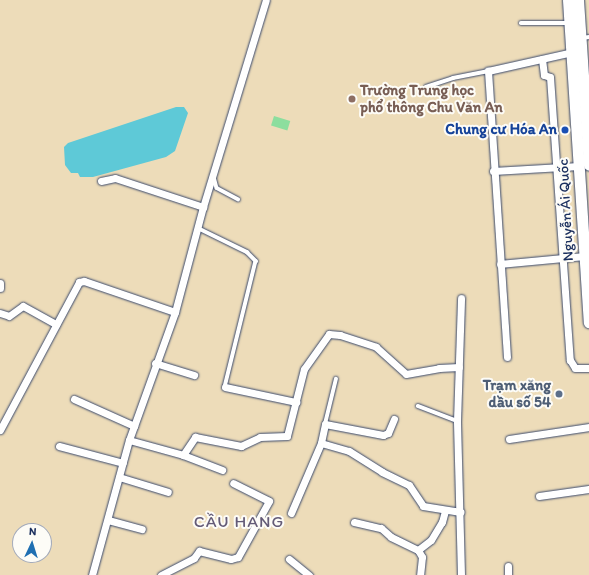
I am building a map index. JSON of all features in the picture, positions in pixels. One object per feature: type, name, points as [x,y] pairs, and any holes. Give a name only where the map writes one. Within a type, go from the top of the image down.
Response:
[{"type":"main road","name":"Nguyễn Ái Quốc","points":[[568,0],[581,30],[572,52],[584,166]]},
{"type":"main road","name":"Nguyễn Ái Quốc","points":[[578,0],[588,128],[584,166],[584,256],[589,322]]},
{"type":"street","points":[[92,575],[129,440],[155,363],[175,312],[203,207],[214,176],[266,0]]},
{"type":"street","points":[[507,357],[493,171],[488,71],[572,52]]},
{"type":"street","points":[[542,59],[544,75],[550,77],[561,258],[570,362],[575,368],[589,368]]},
{"type":"street","points":[[493,171],[584,166]]},
{"type":"street","points":[[100,181],[115,178],[203,207]]},
{"type":"street","points":[[500,264],[584,256]]},
{"type":"street","points":[[0,428],[56,324],[82,281],[175,312]]},
{"type":"street","points":[[0,283],[0,288]]},
{"type":"street","points":[[461,575],[461,512],[457,421],[462,298]]},
{"type":"street","points":[[0,313],[9,316],[23,306],[56,324]]},
{"type":"street","points":[[183,455],[195,437],[241,446],[260,437],[286,437],[304,369],[329,334],[340,335],[376,347],[406,374],[439,368],[460,367]]},
{"type":"street","points":[[155,363],[194,375]]},
{"type":"street","points":[[225,387],[296,402]]},
{"type":"street","points":[[74,399],[134,426]]},
{"type":"street","points":[[291,512],[321,443],[325,424],[383,435],[388,433],[394,419]]},
{"type":"street","points":[[509,439],[589,427]]},
{"type":"street","points":[[129,440],[183,455],[222,470]]},
{"type":"street","points":[[321,443],[349,451],[382,472],[409,485],[423,506],[445,511],[461,512]]},
{"type":"street","points":[[59,446],[123,463]]},
{"type":"street","points":[[119,477],[168,492]]},
{"type":"street","points":[[161,575],[194,558],[199,550],[231,559],[238,556],[269,501],[233,483]]},
{"type":"street","points":[[539,496],[589,489]]},
{"type":"street","points":[[418,550],[431,540],[442,522],[445,511]]},
{"type":"street","points":[[108,520],[142,530]]},
{"type":"street","points":[[354,522],[381,528],[391,537],[418,550],[422,557],[420,575]]},
{"type":"street","points":[[289,559],[309,575]]},
{"type":"street","points":[[508,566],[508,575]]},
{"type":"lane","points":[[521,23],[581,30]]},
{"type":"lane","points":[[426,87],[453,78],[488,71]]},
{"type":"lane","points":[[214,176],[217,188],[238,200]]},
{"type":"lane","points":[[198,228],[247,252],[256,261],[225,387]]},
{"type":"lane","points":[[325,424],[336,379]]},
{"type":"lane","points":[[418,406],[457,421]]},
{"type":"green space","points":[[274,116],[290,121],[287,131],[271,126]]},
{"type":"water","points":[[176,107],[184,107],[188,113],[175,151],[166,157],[93,177],[80,177],[78,173],[71,173],[65,165],[64,147],[68,143]]},
{"type":"place","name":"Trường Trung học phổ thông Chu Văn An","points":[[352,99]]},
{"type":"place","name":"Chung cư Hóa An","points":[[565,130]]},
{"type":"place","name":"Trạm xăng dầu số 54","points":[[559,394]]},
{"type":"district","name":"CẦU HANG","points":[[239,522]]}]
